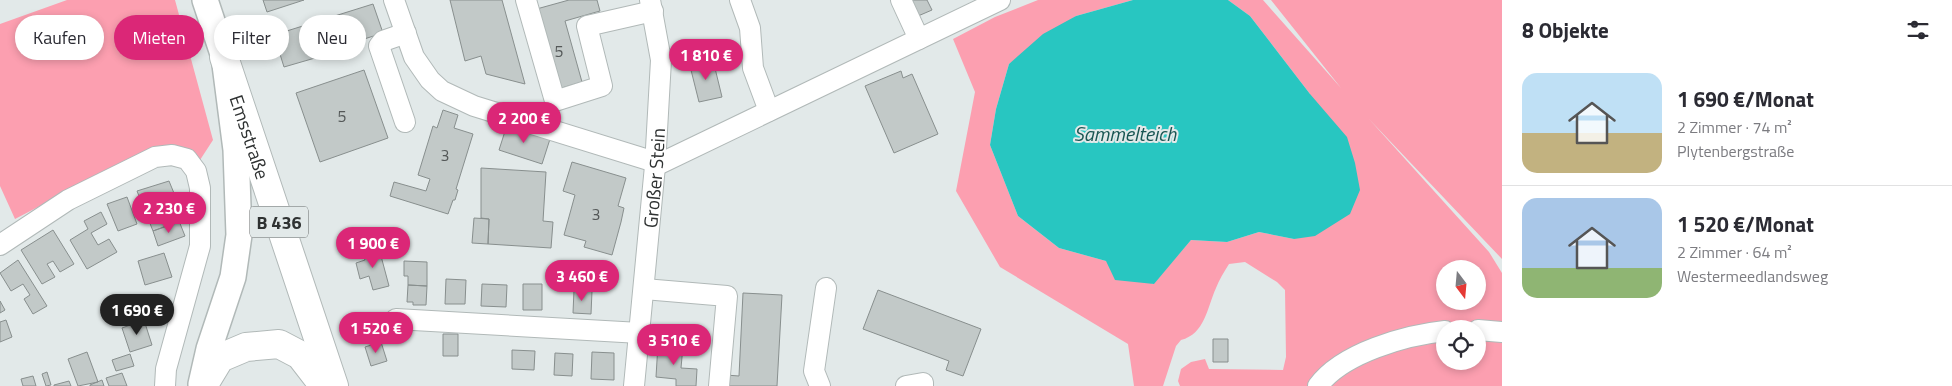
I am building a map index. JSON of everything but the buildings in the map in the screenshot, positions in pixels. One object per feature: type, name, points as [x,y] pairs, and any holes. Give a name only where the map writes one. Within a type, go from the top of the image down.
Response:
[{"type":"highway","name":"Emsstraße","points":[[225,60],[334,386]]},
{"type":"highway","points":[[202,386],[220,358],[246,347],[279,344],[300,355],[324,386]]},
{"type":"main road","name":"Emsstraße","points":[[205,0],[214,27]]},
{"type":"main road","points":[[202,386],[208,349],[234,277],[239,235],[236,150],[224,60]]},
{"type":"street","points":[[394,0],[414,57],[430,80],[442,92],[458,100],[655,164],[770,111],[1000,0]]},
{"type":"street","points":[[526,0],[555,101],[602,86],[587,26],[651,6]]},
{"type":"street","points":[[740,0],[750,28],[754,68],[770,111]]},
{"type":"street","points":[[901,0],[919,39]]},
{"type":"street","name":"Großer Stein","points":[[634,386],[655,164],[661,60],[651,6]]},
{"type":"street","points":[[405,122],[379,46],[383,41],[406,33]]},
{"type":"street","points":[[0,245],[68,200],[155,157],[172,155],[186,159],[196,171],[200,188],[200,246],[166,369],[164,386]]},
{"type":"street","points":[[820,386],[814,371],[826,288]]},
{"type":"street","points":[[644,289],[727,296],[719,386]]},
{"type":"street","points":[[396,319],[640,333]]},
{"type":"street","points":[[1486,331],[1502,332]]},
{"type":"street","points":[[1318,386],[1332,373],[1368,352],[1404,339],[1436,334]]},
{"type":"street","points":[[906,386],[923,383],[923,386]]},
{"type":"shaded area","points":[[67,0],[175,0],[179,15],[114,15],[114,60],[191,60],[213,140],[200,160],[191,154],[82,184],[15,219],[0,186],[0,24],[15,19],[15,60],[104,60],[104,15],[25,15]]},
{"type":"shaded area","points":[[1038,0],[1133,0],[1076,16],[1009,64],[996,109],[990,145],[1018,216],[1059,248],[1106,261],[1153,284],[1191,240],[1227,242],[1259,232],[1294,239],[1310,94],[1250,16],[1228,0],[1263,0],[1341,88],[1271,0],[1502,0],[1502,259],[1369,119],[1489,252],[1502,273],[1502,386],[1180,386],[1178,381],[1181,369],[1191,362],[1205,359],[1209,369],[1283,370],[1286,357],[1285,290],[1277,282],[1245,262],[1229,264],[1200,326],[1176,346],[1163,386],[1134,386],[1128,344],[1000,267],[956,191],[975,92],[953,39],[995,17]]},
{"type":"water","name":"Sammelteich","points":[[1133,0],[1228,0],[1250,16],[1310,94],[1347,137],[1355,163],[1360,190],[1350,214],[1315,236],[1294,239],[1259,232],[1227,242],[1191,240],[1154,284],[1115,280],[1106,261],[1059,248],[1018,216],[990,145],[996,109],[1009,64],[1043,34],[1076,16]]}]
